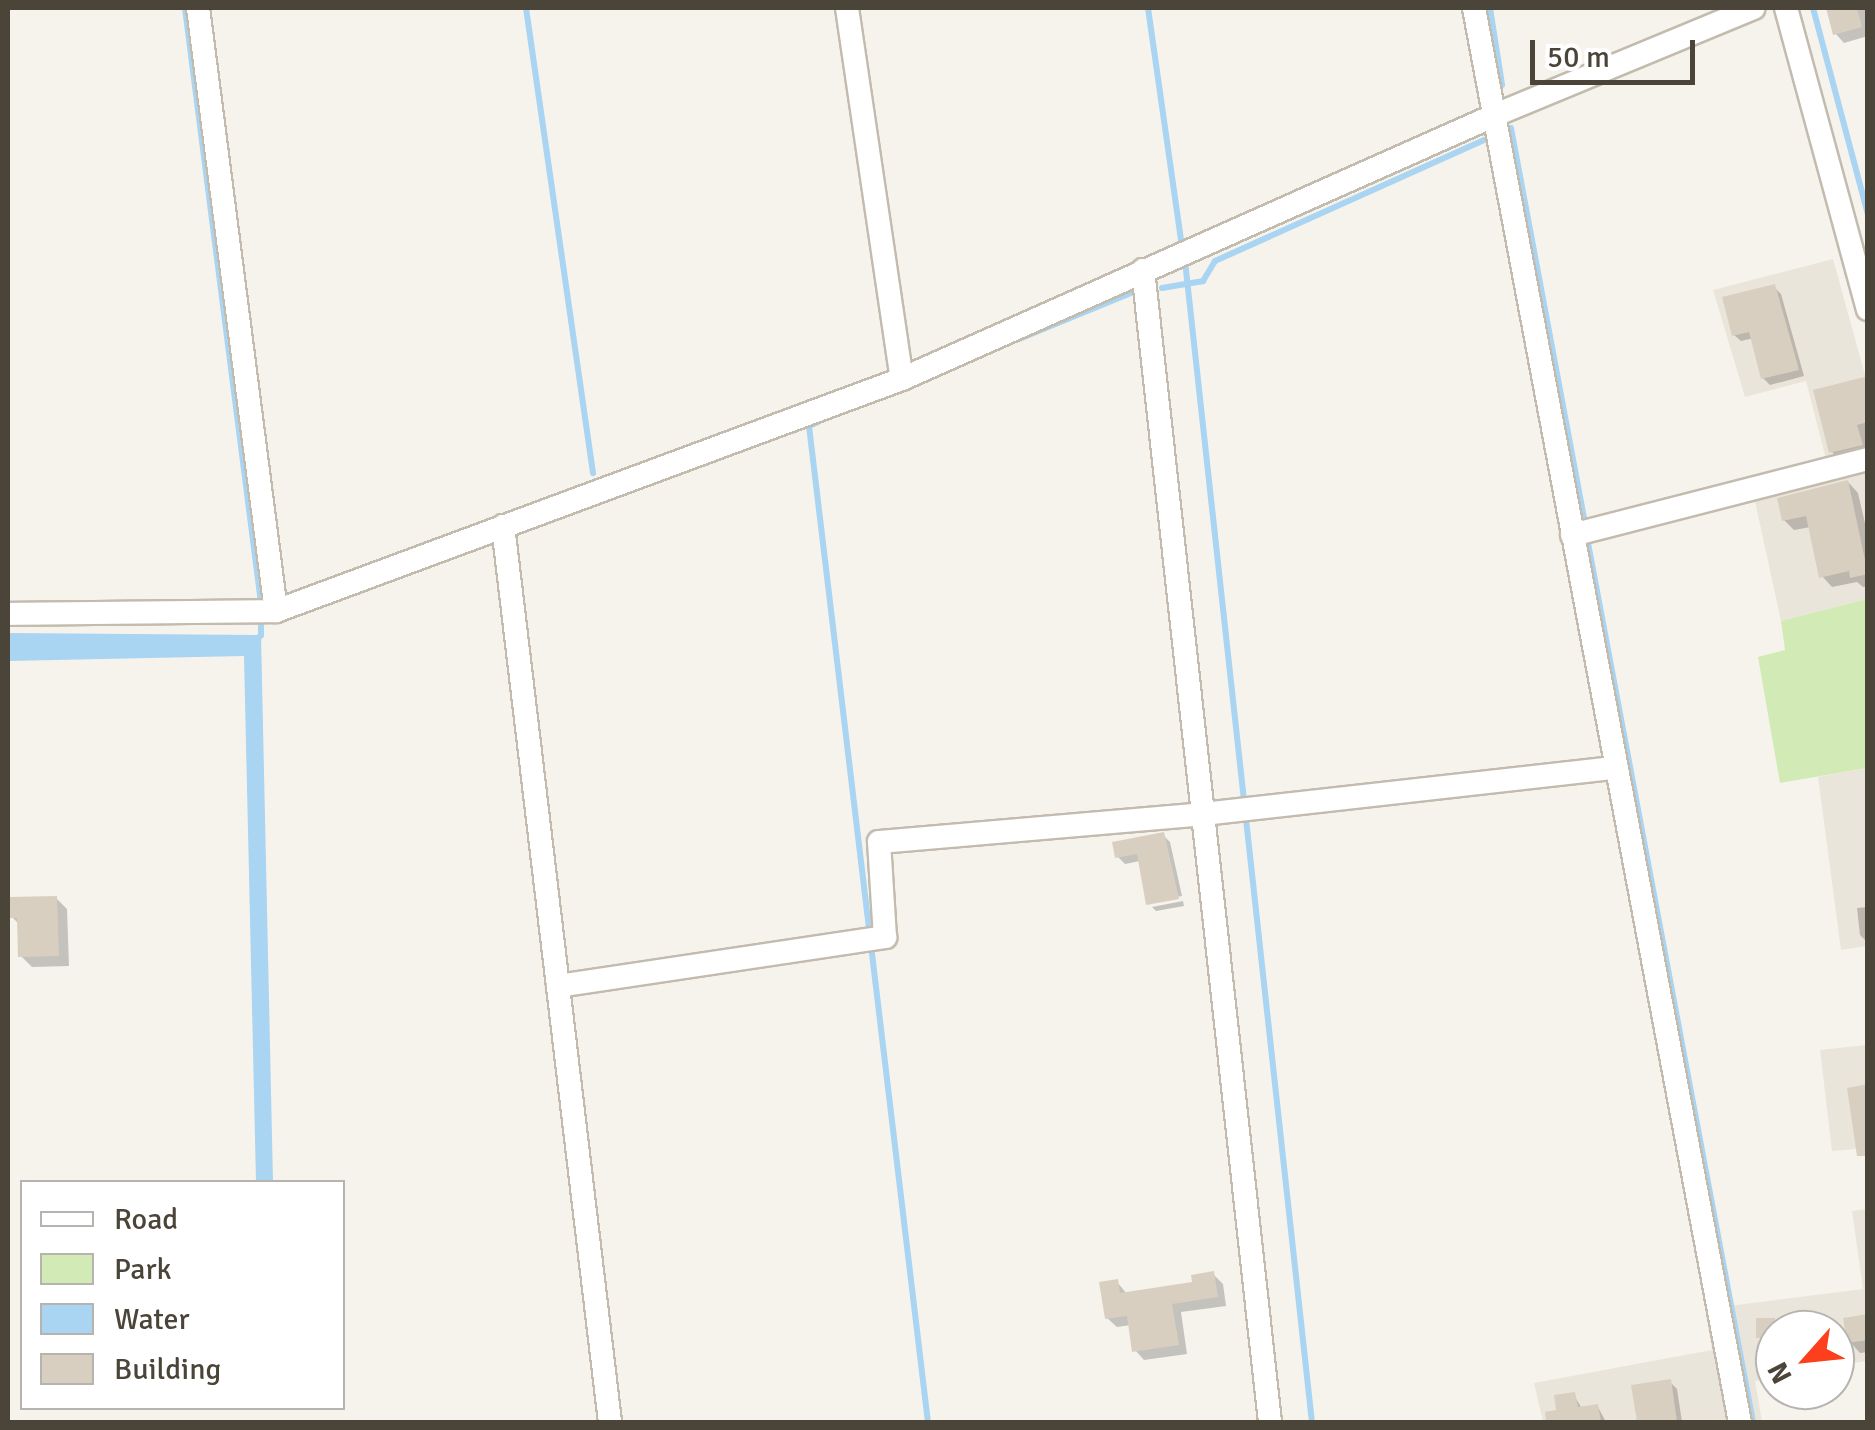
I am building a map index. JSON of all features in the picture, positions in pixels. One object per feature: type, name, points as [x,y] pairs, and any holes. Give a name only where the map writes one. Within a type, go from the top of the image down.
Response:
[{"type":"street","points":[[198,8],[266,612]]},
{"type":"street","points":[[847,8],[902,379]]},
{"type":"street","points":[[1474,8],[1740,1422]]},
{"type":"street","points":[[8,614],[266,612],[902,379],[1492,116],[1754,8]]},
{"type":"street","points":[[1786,8],[1868,310]]},
{"type":"street","points":[[1143,270],[1270,1422]]},
{"type":"street","points":[[1572,535],[1868,459]]},
{"type":"street","points":[[502,526],[610,1422]]},
{"type":"street","points":[[558,986],[886,938],[879,842],[1204,814],[1616,768]]},
{"type":"shaded area","points":[[1833,259],[1867,382],[1867,599],[1781,621],[1751,483],[1827,463],[1806,381],[1745,397],[1713,290]]},
{"type":"shaded area","points":[[1867,768],[1867,946],[1841,950],[1818,777]]},
{"type":"shaded area","points":[[1867,1045],[1867,1148],[1832,1151],[1820,1050]]},
{"type":"shaded area","points":[[1867,1209],[1867,1361],[1855,1363],[1855,1310],[1755,1310],[1755,1410],[1760,1410],[1762,1422],[1543,1422],[1534,1383],[1712,1350],[1705,1309],[1863,1289],[1852,1211]]},
{"type":"green space","points":[[1867,599],[1867,768],[1780,783],[1758,657],[1785,650],[1781,621]]},
{"type":"water","points":[[8,633],[261,635],[273,1180],[256,1180],[244,656],[8,661]]},
{"type":"building","points":[[1826,8],[1857,8],[1862,27],[1833,35]]},
{"type":"building","points":[[1775,284],[1799,370],[1761,379],[1749,332],[1732,336],[1722,297]]},
{"type":"building","points":[[1868,376],[1868,422],[1857,425],[1863,445],[1829,453],[1813,390]]},
{"type":"building","points":[[1848,480],[1868,574],[1850,578],[1849,571],[1819,578],[1806,516],[1782,521],[1777,498]]},
{"type":"building","points":[[1164,832],[1179,899],[1146,905],[1137,854],[1115,858],[1112,842]]},
{"type":"building","points":[[57,896],[59,956],[18,957],[17,918],[9,918],[9,897]]},
{"type":"building","points":[[1868,1084],[1868,1156],[1857,1156],[1847,1088]]},
{"type":"building","points":[[1214,1271],[1218,1297],[1172,1304],[1179,1345],[1132,1352],[1127,1316],[1105,1319],[1099,1282],[1118,1279],[1120,1293],[1192,1282],[1191,1275]]},
{"type":"building","points":[[1868,1314],[1868,1340],[1855,1342],[1855,1316]]},
{"type":"building","points":[[1671,1379],[1677,1422],[1637,1422],[1631,1385]]},
{"type":"building","points":[[1575,1392],[1578,1407],[1598,1404],[1601,1422],[1546,1422],[1545,1412],[1556,1410],[1554,1395]]},
{"type":"waterway","points":[[185,8],[261,603],[261,635],[257,640]]},
{"type":"waterway","points":[[526,8],[593,473]]},
{"type":"waterway","points":[[1148,8],[1182,248]]},
{"type":"waterway","points":[[1490,8],[1502,85]]},
{"type":"waterway","points":[[1813,8],[1868,214]]},
{"type":"waterway","points":[[1511,128],[1584,519]]},
{"type":"waterway","points":[[1162,288],[1203,281],[1215,261],[1484,140]]},
{"type":"waterway","points":[[1185,261],[1312,1422]]},
{"type":"waterway","points":[[1019,339],[1131,293]]},
{"type":"waterway","points":[[818,422],[809,426],[928,1422]]},
{"type":"waterway","points":[[1588,543],[1753,1422]]}]
